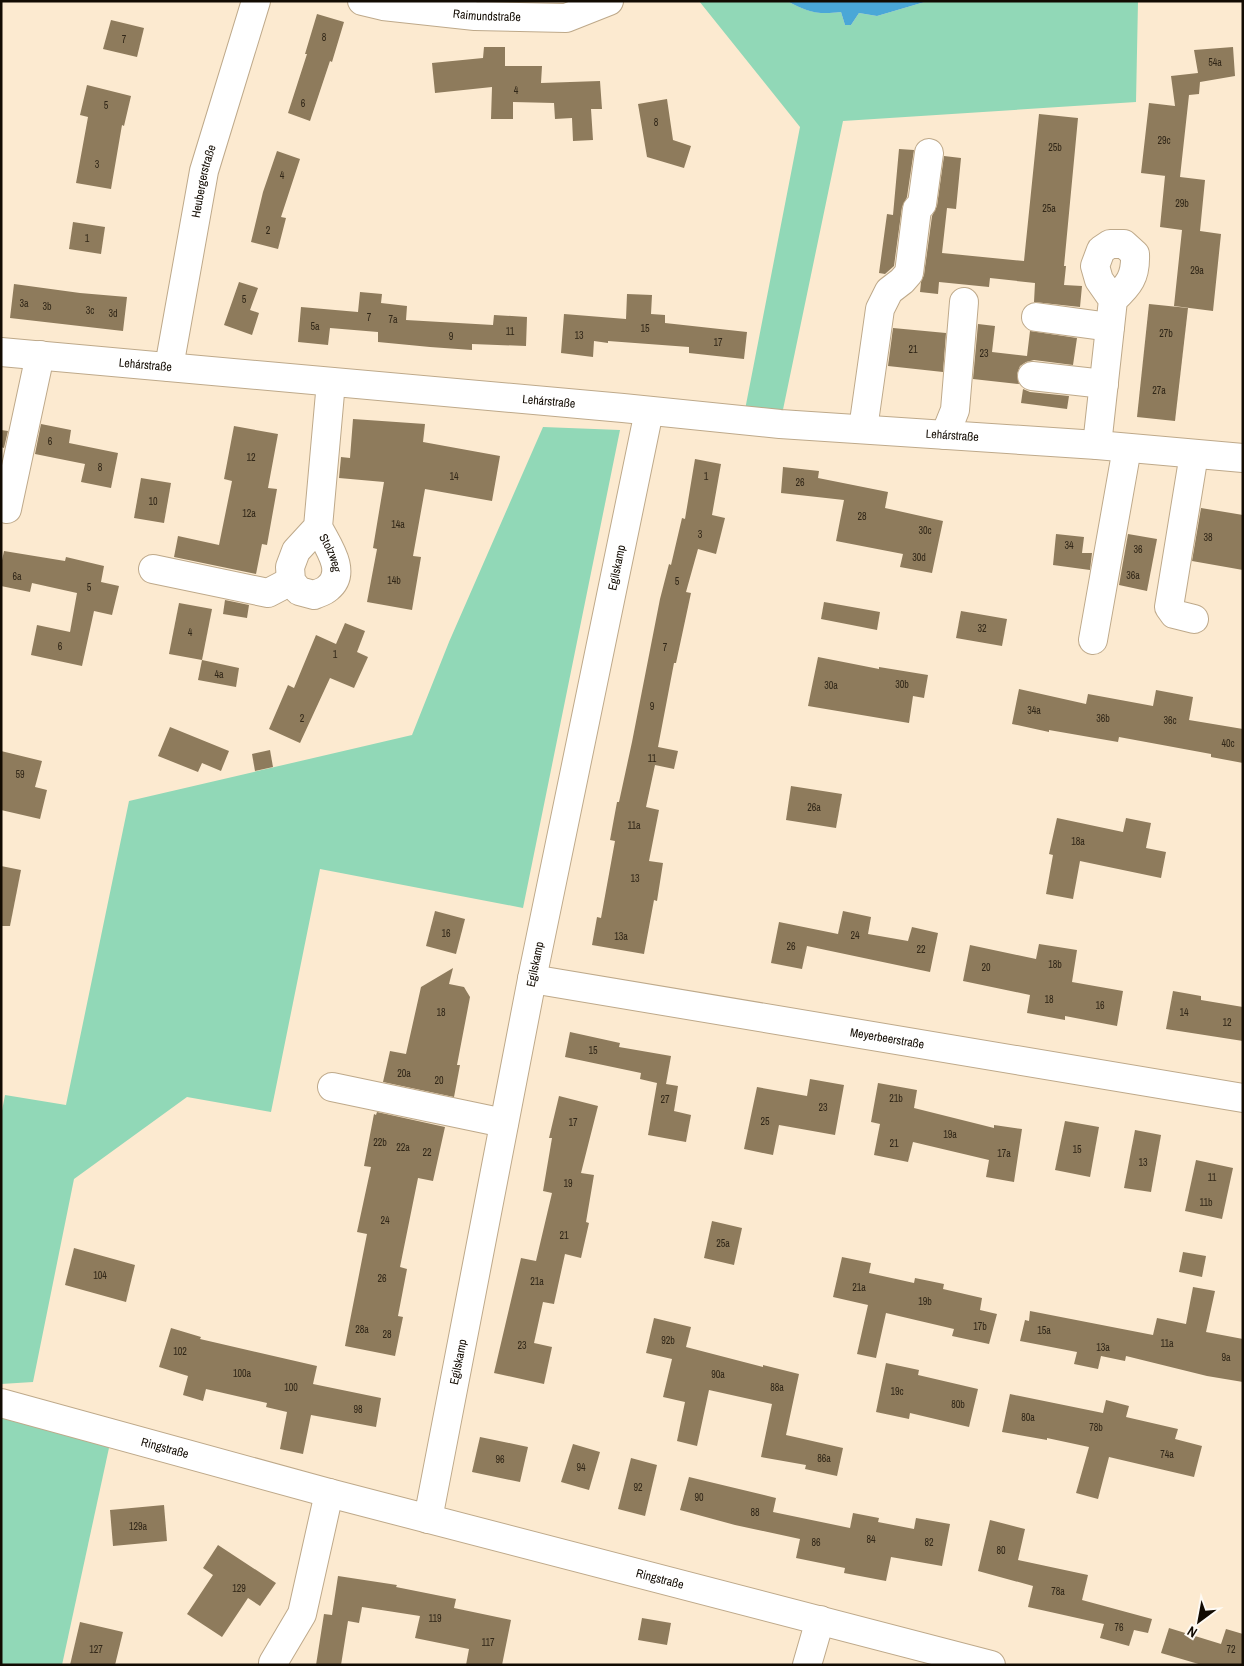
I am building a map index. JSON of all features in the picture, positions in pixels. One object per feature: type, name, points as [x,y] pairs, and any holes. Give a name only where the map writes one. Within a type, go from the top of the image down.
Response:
[{"type":"street","name":"Heubergerstraße","points":[[169,367],[204,171],[256,1]]},
{"type":"street","name":"Raimundstraße","points":[[362,1],[383,6],[475,16],[566,18],[609,1]]},
{"type":"street","points":[[863,429],[880,309],[889,291],[909,273],[917,209],[922,204],[929,153]]},
{"type":"street","points":[[1097,445],[1113,300]]},
{"type":"street","points":[[945,435],[955,410],[964,302]]},
{"type":"street","points":[[1036,317],[1110,327]]},
{"type":"street","name":"Lehárstraße","points":[[1,352],[649,410],[780,424],[1097,445],[1243,458]]},
{"type":"street","points":[[7,510],[40,356]]},
{"type":"street","points":[[1032,376],[1104,384]]},
{"type":"street","name":"Stolzweg","points":[[318,527],[296,551],[290,567],[291,581],[299,591],[314,595],[328,589],[335,580],[337,569],[318,527],[331,382]]},
{"type":"street","name":"Egilskamp","points":[[428,1519],[532,979],[649,410]]},
{"type":"street","points":[[1094,640],[1127,448]]},
{"type":"street","points":[[1194,454],[1169,607],[1174,614],[1194,619]]},
{"type":"street","points":[[153,569],[268,593],[291,581]]},
{"type":"street","name":"Meyerbeerstraße","points":[[532,979],[1243,1098]]},
{"type":"street","points":[[332,1087],[504,1123]]},
{"type":"street","name":"Ringstraße","points":[[1,1403],[329,1493],[991,1665]]},
{"type":"street","points":[[273,1663],[302,1614],[329,1493]]},
{"type":"street","points":[[807,1665],[820,1620]]},
{"type":"green space","points":[[699,1],[787,1],[813,12],[841,12],[845,25],[851,25],[859,13],[877,16],[928,1],[1138,1],[1136,102],[843,121],[780,424],[743,420],[800,127]]},
{"type":"green space","points":[[543,427],[620,430],[523,908],[320,869],[271,1112],[187,1097],[74,1179],[33,1382],[1,1384],[1,1116],[5,1095],[66,1105],[129,801],[412,735],[449,642]]},
{"type":"green space","points":[[5,1404],[112,1434],[62,1665],[1,1665],[1,1422]]},
{"type":"water","points":[[787,1],[928,1],[877,16],[859,13],[851,25],[845,25],[841,12],[813,12]]},
{"type":"building","points":[[317,14],[344,22],[332,62],[330,61],[310,121],[288,113],[307,54],[305,54]]},
{"type":"building","points":[[111,20],[144,28],[137,57],[103,49]]},
{"type":"building","points":[[484,47],[505,47],[505,66],[542,66],[541,83],[600,81],[602,109],[591,109],[593,140],[573,141],[572,118],[555,119],[554,103],[513,102],[513,119],[491,119],[492,87],[435,93],[432,63],[483,58]]},
{"type":"building","points":[[1233,47],[1235,76],[1200,82],[1199,94],[1189,95],[1180,177],[1205,180],[1200,231],[1221,234],[1213,311],[1174,306],[1182,230],[1160,227],[1166,176],[1141,173],[1149,103],[1175,106],[1171,76],[1198,73],[1194,50]]},
{"type":"building","points":[[87,85],[131,96],[124,126],[122,125],[111,189],[76,183],[88,117],[80,115]]},
{"type":"building","points":[[667,99],[673,140],[691,146],[684,168],[647,157],[638,104]]},
{"type":"building","points":[[1039,114],[1078,118],[1064,266],[1066,266],[1064,285],[1082,286],[1080,307],[1034,302],[1035,283],[990,278],[989,287],[939,282],[938,294],[920,292],[932,216],[937,206],[944,156],[961,158],[956,209],[947,208],[942,253],[1024,261]]},
{"type":"building","points":[[899,149],[914,150],[907,197],[902,207],[894,266],[885,274],[879,273],[887,214],[893,215]]},
{"type":"building","points":[[277,151],[300,159],[281,217],[286,218],[278,249],[251,242],[263,192]]},
{"type":"building","points":[[73,222],[105,227],[101,254],[69,249]]},
{"type":"building","points":[[239,282],[258,288],[250,310],[259,313],[252,335],[224,325]]},
{"type":"building","points":[[14,284],[127,297],[123,331],[10,318]]},
{"type":"building","points":[[360,292],[382,294],[381,303],[407,306],[406,320],[493,325],[494,315],[527,317],[526,346],[472,344],[472,350],[430,347],[378,342],[378,332],[330,328],[328,345],[298,342],[301,307],[358,312]]},
{"type":"building","points":[[627,294],[652,295],[651,314],[665,315],[665,323],[747,332],[744,359],[689,353],[689,347],[608,341],[608,343],[594,341],[593,357],[561,353],[564,314],[626,319]]},
{"type":"building","points":[[1149,304],[1188,308],[1175,421],[1137,417]]},
{"type":"building","points":[[978,324],[995,326],[992,352],[1027,356],[1030,331],[1077,338],[1073,365],[1034,360],[1026,362],[1020,366],[1017,374],[1019,384],[973,379]]},
{"type":"building","points":[[893,328],[946,333],[943,372],[888,366]]},
{"type":"building","points":[[1023,389],[1030,392],[1069,396],[1067,409],[1021,403]]},
{"type":"building","points":[[353,419],[425,424],[423,442],[500,456],[492,501],[425,489],[413,556],[421,557],[412,610],[367,602],[377,549],[373,548],[384,482],[339,478],[341,457],[350,458]]},
{"type":"building","points":[[41,424],[71,430],[69,443],[118,453],[111,488],[81,482],[85,464],[35,454]]},
{"type":"building","points":[[234,426],[278,434],[268,488],[277,489],[267,545],[262,544],[256,574],[174,557],[178,536],[219,545],[232,481],[224,479]]},
{"type":"building","points":[[1,430],[8,431],[4,448],[1,447]]},
{"type":"building","points":[[695,459],[721,464],[712,515],[725,518],[716,554],[698,549],[686,592],[691,593],[676,663],[674,663],[658,747],[678,751],[674,769],[655,765],[646,807],[659,810],[649,861],[663,863],[657,901],[654,900],[644,954],[592,945],[597,917],[601,918],[615,841],[610,840],[617,802],[619,802],[632,742],[660,599],[669,564],[671,565],[682,518],[685,519]]},
{"type":"building","points":[[783,467],[819,471],[818,478],[888,492],[885,508],[943,521],[932,573],[900,567],[903,554],[836,541],[844,500],[781,493]]},
{"type":"building","points":[[141,478],[171,483],[164,523],[134,518]]},
{"type":"building","points":[[1201,508],[1243,515],[1243,570],[1192,561]]},
{"type":"building","points":[[1056,534],[1084,537],[1082,553],[1092,553],[1090,570],[1053,565]]},
{"type":"building","points":[[1128,534],[1157,539],[1147,591],[1119,585]]},
{"type":"building","points":[[4,551],[65,561],[66,557],[104,566],[101,582],[119,586],[112,615],[94,611],[82,666],[31,655],[37,625],[70,632],[77,593],[32,583],[30,592],[1,586],[1,565]]},
{"type":"building","points":[[225,600],[249,605],[247,618],[223,614]]},
{"type":"building","points":[[824,602],[880,612],[877,630],[821,619]]},
{"type":"building","points":[[179,603],[212,609],[202,660],[169,654]]},
{"type":"building","points":[[961,611],[1007,619],[1002,646],[956,638]]},
{"type":"building","points":[[345,623],[365,631],[357,652],[368,657],[354,688],[330,678],[300,743],[269,729],[288,685],[294,688],[316,635],[336,644]]},
{"type":"building","points":[[818,657],[879,669],[879,667],[928,675],[924,698],[913,696],[909,723],[808,706]]},
{"type":"building","points":[[202,660],[239,668],[236,687],[198,680]]},
{"type":"building","points":[[1019,689],[1086,704],[1088,694],[1153,706],[1156,690],[1193,697],[1189,720],[1243,729],[1243,763],[1211,757],[1211,754],[1119,737],[1118,742],[1049,730],[1049,732],[1012,724]]},
{"type":"building","points":[[170,727],[229,751],[221,771],[202,763],[198,772],[158,756]]},
{"type":"building","points":[[270,750],[273,767],[255,771],[252,754]]},
{"type":"building","points":[[1,751],[42,761],[35,787],[47,790],[40,819],[1,810]]},
{"type":"building","points":[[791,786],[842,794],[836,828],[786,820]]},
{"type":"building","points":[[1057,818],[1123,832],[1126,818],[1151,823],[1146,848],[1166,852],[1161,878],[1080,861],[1073,899],[1046,894],[1053,855],[1049,854]]},
{"type":"building","points":[[1,866],[21,870],[10,926],[1,926]]},
{"type":"building","points":[[435,911],[465,919],[456,954],[426,946]]},
{"type":"building","points":[[843,911],[871,917],[868,934],[908,941],[912,927],[938,933],[930,972],[807,946],[802,969],[771,963],[779,922],[838,934]]},
{"type":"building","points":[[1039,944],[1077,950],[1072,982],[1123,991],[1117,1026],[1065,1016],[1065,1020],[1027,1013],[1030,995],[963,981],[970,945],[1036,959]]},
{"type":"building","points":[[453,968],[449,984],[464,987],[470,997],[457,1065],[460,1065],[454,1097],[383,1082],[390,1051],[406,1054],[421,987]]},
{"type":"building","points":[[1173,991],[1201,996],[1201,1000],[1243,1007],[1243,1041],[1166,1029]]},
{"type":"building","points":[[570,1032],[620,1043],[619,1047],[671,1056],[666,1084],[678,1086],[674,1111],[691,1115],[686,1142],[648,1135],[657,1083],[640,1079],[641,1073],[565,1057]]},
{"type":"building","points":[[810,1079],[844,1085],[835,1135],[779,1125],[773,1155],[744,1149],[757,1087],[807,1096]]},
{"type":"building","points":[[878,1083],[917,1090],[914,1108],[994,1128],[994,1125],[1022,1129],[1014,1182],[986,1177],[989,1160],[913,1142],[908,1162],[874,1155],[880,1124],[871,1122]]},
{"type":"building","points":[[559,1096],[598,1106],[581,1173],[594,1175],[586,1222],[589,1223],[581,1258],[565,1254],[554,1304],[543,1302],[534,1343],[552,1347],[544,1384],[494,1373],[521,1258],[536,1261],[552,1193],[543,1191],[552,1138],[549,1138]]},
{"type":"building","points":[[377,1112],[445,1127],[433,1181],[418,1178],[400,1267],[407,1269],[398,1316],[403,1317],[395,1356],[345,1346],[367,1234],[357,1232],[371,1167],[364,1166],[374,1114],[376,1115]]},
{"type":"building","points":[[1065,1121],[1099,1127],[1090,1177],[1055,1170]]},
{"type":"building","points":[[1135,1130],[1161,1135],[1151,1192],[1124,1188]]},
{"type":"building","points":[[1196,1160],[1233,1168],[1222,1219],[1185,1211]]},
{"type":"building","points":[[712,1221],[742,1228],[734,1265],[704,1258]]},
{"type":"building","points":[[74,1248],[135,1265],[126,1302],[65,1285]]},
{"type":"building","points":[[1183,1252],[1206,1256],[1202,1277],[1179,1272]]},
{"type":"building","points":[[842,1257],[871,1263],[869,1273],[914,1283],[915,1278],[944,1284],[943,1289],[982,1298],[980,1310],[997,1314],[989,1344],[952,1336],[954,1329],[886,1313],[876,1358],[857,1354],[868,1305],[833,1297]]},
{"type":"building","points":[[1193,1287],[1215,1291],[1206,1332],[1243,1339],[1243,1382],[1207,1376],[1126,1356],[1125,1361],[1101,1356],[1098,1369],[1074,1364],[1077,1352],[1020,1341],[1025,1320],[1029,1321],[1030,1311],[1153,1335],[1157,1318],[1186,1324]]},
{"type":"building","points":[[654,1318],[691,1327],[686,1347],[763,1367],[763,1365],[799,1374],[786,1435],[843,1448],[837,1476],[805,1469],[806,1465],[761,1457],[772,1404],[709,1390],[697,1446],[677,1441],[685,1402],[663,1397],[672,1359],[646,1353]]},
{"type":"building","points":[[171,1328],[201,1337],[200,1339],[317,1366],[313,1384],[381,1398],[376,1427],[311,1415],[303,1454],[280,1449],[287,1412],[266,1407],[267,1403],[206,1389],[203,1401],[183,1395],[188,1376],[159,1367]]},
{"type":"building","points":[[886,1363],[919,1370],[918,1375],[978,1389],[969,1427],[910,1413],[909,1419],[876,1412]]},
{"type":"building","points":[[1010,1394],[1103,1413],[1106,1400],[1129,1406],[1126,1417],[1178,1429],[1175,1439],[1202,1446],[1194,1477],[1109,1457],[1098,1499],[1076,1493],[1089,1447],[1047,1438],[1047,1440],[1002,1432]]},
{"type":"building","points":[[480,1437],[528,1447],[520,1482],[472,1472]]},
{"type":"building","points":[[573,1444],[600,1452],[589,1490],[561,1482]]},
{"type":"building","points":[[631,1458],[657,1465],[645,1516],[618,1509]]},
{"type":"building","points":[[689,1477],[776,1498],[773,1512],[850,1528],[853,1513],[879,1518],[878,1522],[914,1529],[916,1518],[950,1524],[942,1566],[891,1557],[886,1581],[844,1573],[845,1568],[796,1558],[800,1539],[735,1525],[680,1510]]},
{"type":"building","points":[[164,1505],[167,1541],[113,1546],[110,1510]]},
{"type":"building","points":[[990,1520],[1025,1529],[1018,1560],[1088,1575],[1082,1600],[1152,1619],[1148,1633],[1134,1630],[1129,1646],[1100,1638],[1104,1624],[1028,1607],[1033,1586],[978,1571]]},
{"type":"building","points":[[218,1545],[276,1583],[260,1606],[248,1598],[222,1637],[187,1614],[213,1575],[203,1568]]},
{"type":"building","points":[[338,1576],[397,1585],[396,1587],[456,1599],[454,1608],[511,1620],[502,1665],[466,1665],[469,1649],[415,1638],[420,1616],[362,1607],[359,1623],[348,1621],[341,1665],[316,1665],[324,1614],[332,1615]]},
{"type":"building","points":[[642,1618],[671,1623],[667,1645],[638,1640]]},
{"type":"building","points":[[80,1622],[123,1632],[115,1665],[70,1665]]},
{"type":"building","points":[[1169,1628],[1221,1644],[1226,1629],[1243,1634],[1243,1665],[1202,1665],[1161,1653]]}]
